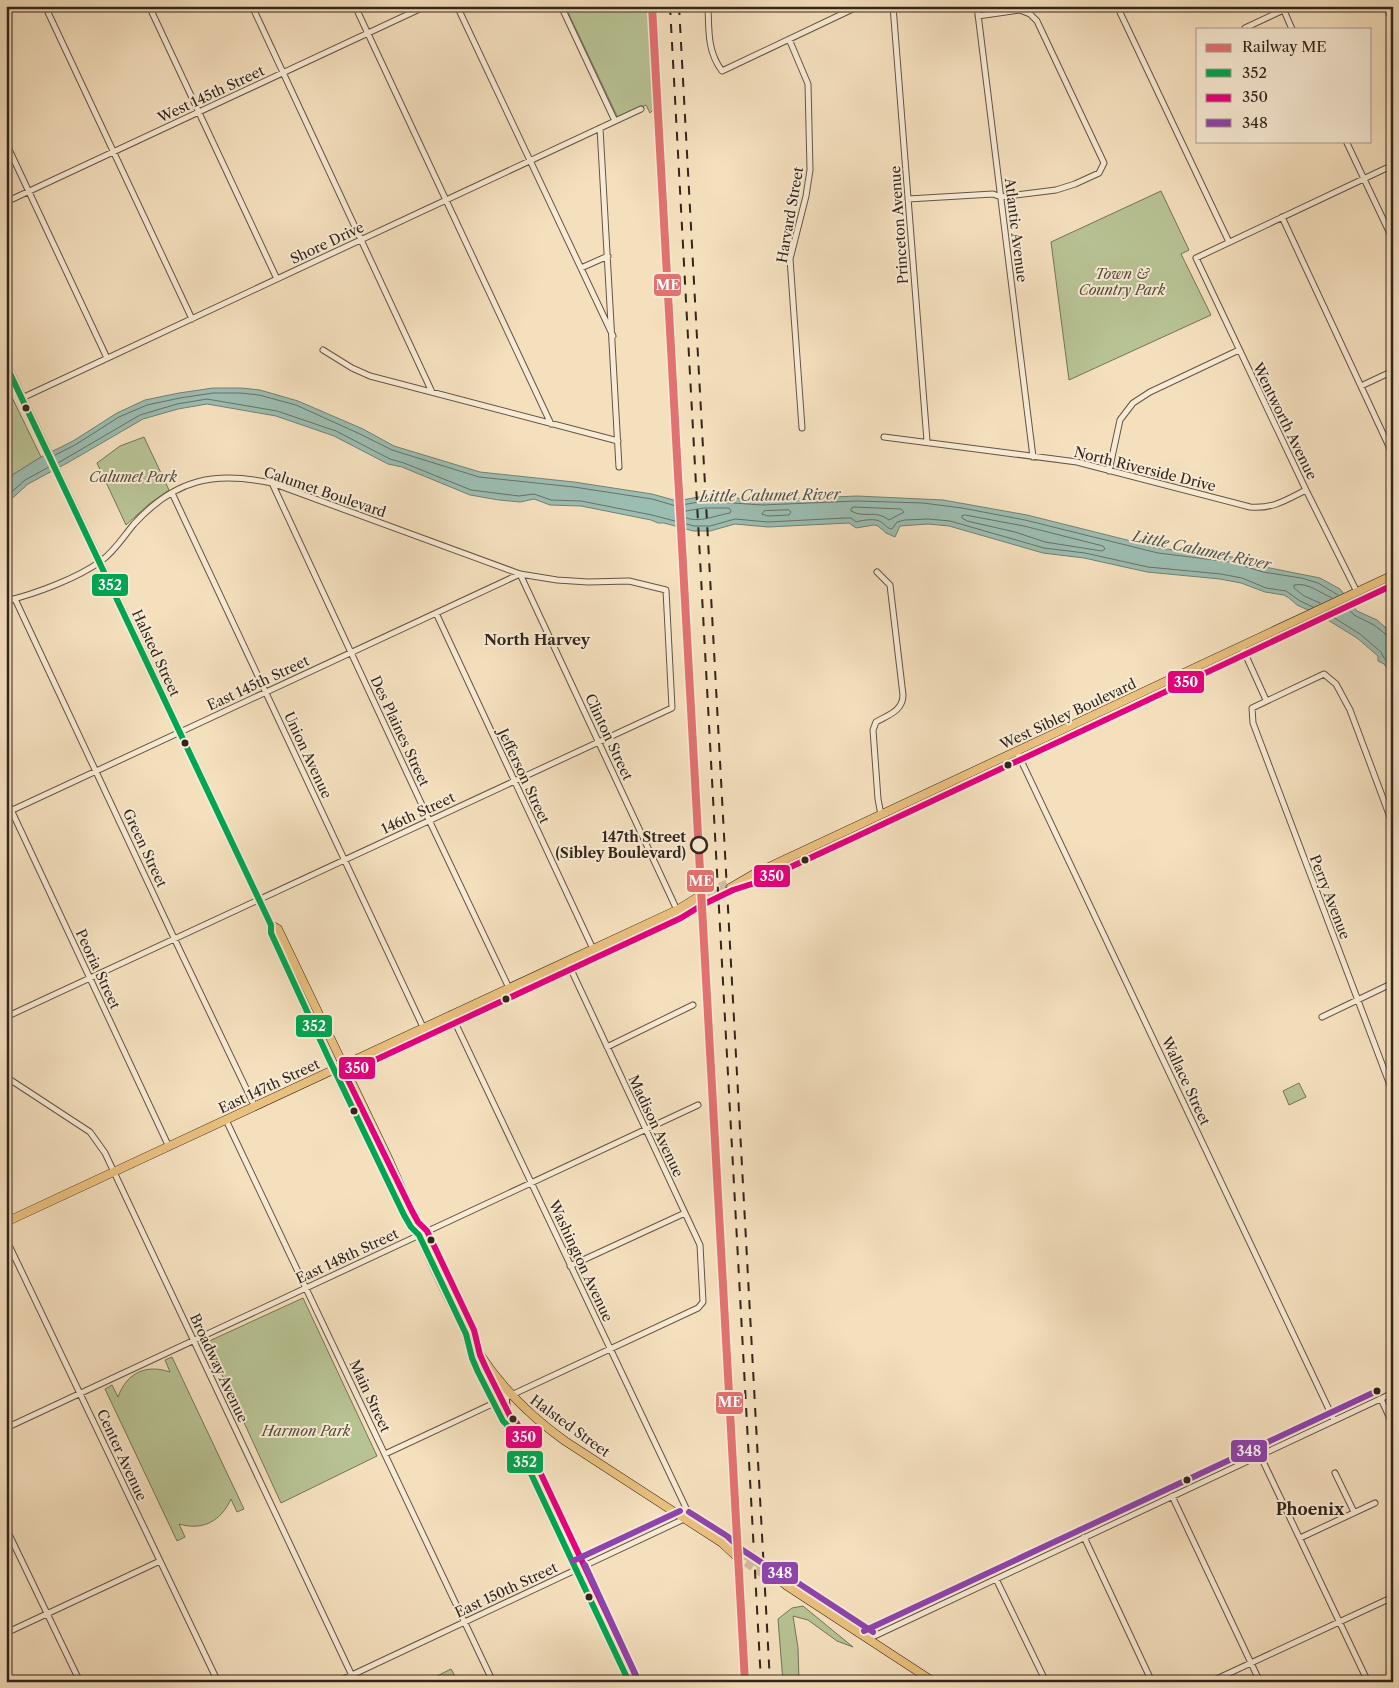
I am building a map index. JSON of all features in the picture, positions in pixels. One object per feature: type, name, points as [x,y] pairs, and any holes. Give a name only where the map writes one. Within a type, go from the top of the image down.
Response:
[{"type":"main road","name":"Halsted Street","points":[[6,364],[259,899],[272,925],[278,930],[344,1065],[412,1211],[419,1236],[466,1334],[507,1394],[552,1431],[736,1552]]},
{"type":"main road","name":"West Sibley Boulevard","points":[[730,885],[1393,575]]},
{"type":"main road","name":"East 147th Street","points":[[6,1222],[698,900]]},
{"type":"main road","name":"Halsted Street","points":[[272,925],[271,933],[333,1070],[410,1227],[419,1236]]},
{"type":"main road","points":[[769,1574],[934,1682]]},
{"type":"street","points":[[45,6],[192,319]]},
{"type":"street","points":[[149,6],[277,279]]},
{"type":"street","points":[[252,6],[432,392]]},
{"type":"street","points":[[355,6],[551,424]]},
{"type":"street","name":"West 145th Street","points":[[6,202],[426,6]]},
{"type":"street","points":[[457,6],[613,336]]},
{"type":"street","points":[[561,6],[615,121]]},
{"type":"street","points":[[708,6],[710,43],[715,61],[722,71],[859,6]]},
{"type":"street","name":"Princeton Avenue","points":[[893,6],[927,441]]},
{"type":"street","name":"Atlantic Avenue","points":[[977,6],[1033,457]]},
{"type":"street","points":[[1118,6],[1229,242],[1393,165]]},
{"type":"street","points":[[1246,28],[1282,8],[1292,6]]},
{"type":"street","points":[[1386,6],[1393,22]]},
{"type":"street","points":[[1282,8],[1292,28]]},
{"type":"street","points":[[908,199],[993,194],[1001,196],[1056,190],[1099,173],[1104,164],[1037,21],[1030,14],[1020,10],[978,16]]},
{"type":"street","name":"Harvard Street","points":[[789,39],[808,84],[810,170],[806,196],[790,260],[802,428]]},
{"type":"street","name":"Shore Drive","points":[[22,398],[641,109]]},
{"type":"street","points":[[600,128],[619,467]]},
{"type":"street","points":[[1346,142],[1393,240]]},
{"type":"street","points":[[6,143],[107,358]]},
{"type":"street","points":[[1282,217],[1393,455]]},
{"type":"street","name":"Wentworth Avenue","points":[[1229,242],[1196,258],[1355,593]]},
{"type":"street","points":[[581,268],[608,256]]},
{"type":"street","points":[[324,350],[352,368],[370,376],[618,442]]},
{"type":"street","points":[[1110,471],[1120,420],[1133,403],[1150,392],[1239,350]]},
{"type":"street","points":[[1361,386],[1393,371]]},
{"type":"street","name":"North Riverside Drive","points":[[884,437],[927,441],[1077,462],[1250,507],[1263,508],[1276,505],[1306,490]]},
{"type":"street","name":"Calumet Boulevard","points":[[6,601],[59,584],[100,562],[116,548],[153,505],[172,493],[194,482],[221,478],[244,478],[272,483],[520,574],[557,580],[588,582],[629,581],[666,590],[672,708]]},
{"type":"street","name":"Des Plaines Street","points":[[272,483],[509,988]]},
{"type":"street","name":"Union Avenue","points":[[172,493],[423,1027]]},
{"type":"street","points":[[877,572],[890,585],[903,695],[903,703],[897,710],[876,722],[873,730],[881,815]]},
{"type":"street","name":"East 145th Street","points":[[9,812],[520,574]]},
{"type":"street","name":"Clinton Street","points":[[520,574],[677,910]]},
{"type":"street","name":"Green Street","points":[[15,599],[255,1107]]},
{"type":"street","name":"Jefferson Street","points":[[436,613],[593,949]]},
{"type":"street","points":[[1242,647],[1266,700],[1324,674],[1336,684],[1350,710],[1393,825]]},
{"type":"street","name":"Perry Avenue","points":[[1266,700],[1252,708],[1253,723],[1393,1093]]},
{"type":"street","name":"146th Street","points":[[6,1017],[672,708]]},
{"type":"street","name":"Wallace Street","points":[[1017,752],[1334,1420]]},
{"type":"street","name":"Peoria Street","points":[[6,799],[9,812],[170,1147]]},
{"type":"street","name":"Madison Avenue","points":[[567,961],[700,1245],[701,1306],[610,1348]]},
{"type":"street","points":[[1322,1017],[1393,983]]},
{"type":"street","points":[[607,1047],[693,1005]]},
{"type":"street","name":"Washington Avenue","points":[[452,1014],[686,1508],[684,1519]]},
{"type":"street","name":"Broadway Avenue","points":[[6,1076],[90,1132],[105,1153],[354,1682]]},
{"type":"street","name":"East 148th Street","points":[[6,1428],[698,1105]]},
{"type":"street","name":"Main Street","points":[[226,1120],[493,1682]]},
{"type":"street","points":[[570,1266],[684,1213]]},
{"type":"street","name":"Center Avenue","points":[[6,1239],[218,1682]]},
{"type":"street","points":[[466,1334],[472,1358],[503,1422],[509,1427]]},
{"type":"street","points":[[385,1454],[494,1403],[507,1394],[610,1348]]},
{"type":"street","points":[[868,1639],[1393,1393]]},
{"type":"street","points":[[507,1394],[509,1427],[629,1682]]},
{"type":"street","points":[[1380,1399],[1393,1425]]},
{"type":"street","points":[[1260,1455],[1368,1682]]},
{"type":"street","points":[[1335,1473],[1354,1512]]},
{"type":"street","points":[[1172,1496],[1260,1682]]},
{"type":"street","points":[[1300,1538],[1375,1503]]},
{"type":"street","name":"East 150th Street","points":[[337,1682],[684,1519]]},
{"type":"street","points":[[6,1528],[80,1682]]},
{"type":"street","points":[[1084,1537],[1152,1682]]},
{"type":"street","points":[[6,1633],[160,1561]]},
{"type":"street","points":[[996,1579],[1046,1682]]},
{"type":"street","points":[[1210,1682],[1393,1597]]},
{"type":"green space","points":[[565,6],[649,6],[654,109],[650,113],[646,105],[618,118]]},
{"type":"green space","name":"Town & Country Park","points":[[1161,191],[1189,250],[1181,254],[1211,315],[1069,380],[1051,242]]},
{"type":"green space","points":[[6,385],[41,457],[6,479]]},
{"type":"green space","name":"Calumet Park","points":[[144,437],[169,490],[149,504],[126,525],[97,463],[120,446]]},
{"type":"green space","points":[[1299,1083],[1306,1097],[1289,1105],[1283,1091]]},
{"type":"green space","name":"Harmon Park","points":[[303,1298],[377,1456],[281,1503],[207,1342]]},
{"type":"green space","points":[[172,1357],[244,1509],[237,1512],[231,1499],[222,1513],[210,1522],[196,1526],[179,1524],[185,1537],[177,1541],[105,1389],[112,1385],[118,1397],[127,1381],[139,1372],[153,1369],[170,1372],[165,1360]]},
{"type":"green space","points":[[803,1606],[853,1647],[837,1641],[808,1620],[793,1616],[798,1648],[799,1682],[783,1682],[778,1619],[792,1608]]},
{"type":"green space","points":[[451,1669],[456,1678],[449,1682],[427,1682],[427,1681]]},
{"type":"water","points":[[213,388],[260,390],[298,401],[363,429],[394,446],[480,472],[574,482],[652,494],[677,501],[704,496],[762,500],[857,496],[943,500],[1027,515],[1159,548],[1232,557],[1265,567],[1320,578],[1340,589],[1357,611],[1377,620],[1393,634],[1393,675],[1384,664],[1378,661],[1378,656],[1357,638],[1323,617],[1297,605],[1284,595],[1265,592],[1241,583],[1220,579],[1147,572],[1084,558],[1043,553],[949,526],[928,524],[900,526],[895,537],[886,533],[878,526],[856,528],[849,523],[768,527],[735,524],[710,531],[693,531],[651,520],[581,506],[550,505],[534,499],[520,502],[470,495],[402,467],[388,464],[334,436],[276,416],[207,404],[178,409],[143,419],[28,484],[6,504],[6,479],[41,457],[73,441],[117,413],[145,400]]},
{"type":"tunnel","points":[[698,897],[730,882]]},
{"type":"tunnel","points":[[698,903],[730,888]]},
{"type":"tunnel","points":[[736,1549],[768,1570]]},
{"type":"tunnel","points":[[736,1556],[769,1578]]},
{"type":"railway","points":[[670,6],[761,1682]]},
{"type":"railway","points":[[679,6],[770,1682]]},
{"type":"rail line","name":"ME","points":[[652,6],[745,1682]]},
{"type":"transit line","name":"352","points":[[6,365],[271,925],[271,933],[328,1057],[404,1215],[411,1227],[419,1235],[466,1334],[472,1358],[478,1372],[503,1421],[509,1427],[629,1682]]},
{"type":"transit line","name":"350","points":[[637,1678],[517,1423],[510,1416],[486,1368],[480,1355],[474,1330],[427,1231],[418,1222],[412,1211],[345,1074],[681,918],[733,890],[758,882],[849,840],[1393,585]]},
{"type":"transit line","name":"348","points":[[864,1631],[1377,1391]]},
{"type":"transit line","name":"348","points":[[573,1561],[680,1511]]},
{"type":"transit line","name":"348","points":[[689,1512],[727,1536],[741,1549],[773,1570],[792,1579],[873,1632]]},
{"type":"transit line","name":"348","points":[[585,1565],[637,1678]]},
{"type":"place","name":"147th Street (Sibley Boulevard)","points":[[699,845]]},
{"type":"district","name":"North Harvey","points":[[537,639]]},
{"type":"district","name":"Phoenix","points":[[1310,1509]]},
{"type":"water label","name":"Little Calumet River","points":[[770,495]]},
{"type":"water label","name":"Little Calumet River","points":[[1202,550]]}]
